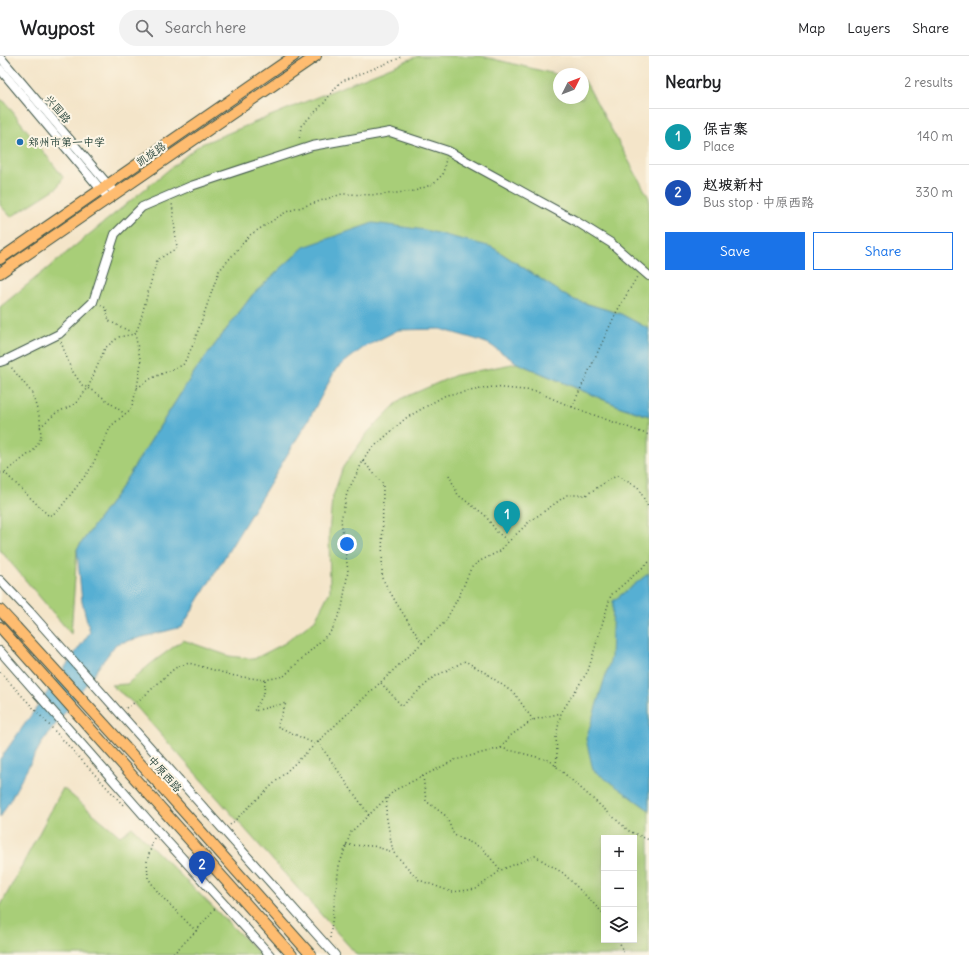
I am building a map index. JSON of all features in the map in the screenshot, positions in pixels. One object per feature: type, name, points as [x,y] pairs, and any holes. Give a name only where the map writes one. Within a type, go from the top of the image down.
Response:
[{"type":"main road","name":"凯旋路","points":[[0,259],[294,56]]},
{"type":"main road","name":"凯旋路","points":[[0,273],[316,56]]},
{"type":"main road","name":"中原西路","points":[[0,610],[167,793],[310,955]]},
{"type":"main road","points":[[3,631],[292,955]]},
{"type":"street","name":"兴国路","points":[[0,56],[111,196]]},
{"type":"street","name":"兴国路","points":[[0,69],[104,187]]},
{"type":"street","points":[[3,361],[59,334],[93,302],[115,234],[142,207],[192,186],[312,146],[390,132],[448,151],[574,220],[611,243],[649,276]]},
{"type":"street","points":[[0,580],[335,955]]},
{"type":"street","points":[[0,651],[143,815],[270,955]]},
{"type":"path","points":[[298,151],[301,126],[324,103],[340,82],[400,58],[399,56]]},
{"type":"path","points":[[137,388],[152,378],[183,365],[193,345],[219,271],[250,235],[286,212],[342,194],[378,195],[415,191],[433,184],[444,174],[448,151]]},
{"type":"path","points":[[5,473],[49,516],[58,511],[90,468],[110,426],[131,409],[137,388],[141,363],[135,334],[140,325],[157,260],[177,248],[171,195]]},
{"type":"path","points":[[572,407],[616,313],[641,270]]},
{"type":"path","points":[[93,302],[106,308],[110,321],[135,334]]},
{"type":"path","points":[[59,334],[71,369],[82,385],[125,414]]},
{"type":"path","points":[[40,427],[56,413],[75,404],[88,388],[105,348],[119,337],[135,334]]},
{"type":"path","points":[[0,473],[5,473],[34,450],[41,438],[40,419],[32,394],[3,361]]},
{"type":"path","points":[[119,713],[142,698],[175,668],[189,663],[235,676],[265,680],[284,676],[332,630],[342,608],[348,571],[341,520],[347,493],[367,453],[406,418],[446,395],[493,387],[535,391],[572,407],[649,435]]},
{"type":"path","points":[[363,461],[383,484],[382,578],[422,643]]},
{"type":"path","points":[[449,475],[458,495],[485,515],[497,532],[508,541]]},
{"type":"path","points":[[224,831],[445,622],[461,592],[471,568],[480,561],[500,551],[508,541],[529,522],[567,496],[586,495],[610,479],[618,476],[638,487],[649,509]]},
{"type":"path","points":[[556,766],[556,737],[562,713],[588,671],[611,595],[649,562]]},
{"type":"path","points":[[381,683],[402,706],[434,678],[465,661],[484,672],[515,694],[533,720]]},
{"type":"path","points":[[0,672],[128,810]]},
{"type":"path","points":[[265,680],[264,693],[254,711],[286,703],[277,726],[315,744]]},
{"type":"path","points":[[501,748],[510,736],[533,720],[562,713]]},
{"type":"path","points":[[318,742],[369,815]]},
{"type":"path","points":[[329,948],[339,866],[351,832],[395,790],[455,760],[501,748],[549,760],[629,831],[649,840]]},
{"type":"path","points":[[423,776],[426,800],[446,816],[454,835],[482,848],[501,870]]},
{"type":"path","points":[[387,798],[386,814],[393,852]]},
{"type":"path","points":[[149,833],[154,839],[147,861],[148,878],[160,895],[196,931]]},
{"type":"path","points":[[346,845],[373,846],[393,852],[419,880],[452,892],[476,889],[501,870],[535,856],[563,873],[601,911]]},
{"type":"path","points":[[172,955],[196,931],[221,901]]},
{"type":"path","points":[[620,943],[624,955]]},
{"type":"green space","points":[[418,56],[481,56],[553,74],[553,104],[589,104],[589,88],[649,198],[649,329],[621,314],[571,299],[492,247],[253,294],[195,371],[118,492],[77,549],[71,634],[0,550],[0,307],[199,145]]},
{"type":"green space","name":"郑州市第一中学","points":[[0,99],[5,102],[63,177],[58,187],[11,217],[0,205]]},
{"type":"green space","points":[[517,363],[621,407],[649,416],[649,955],[357,955],[132,702],[111,685],[127,684],[153,662],[183,640],[229,656],[254,659],[285,643],[315,620],[330,591],[329,534],[332,499],[343,467],[369,431],[401,399],[456,375]]},
{"type":"green space","points":[[63,788],[120,836],[132,827],[261,955],[0,955],[0,907]]},
{"type":"water","points":[[373,223],[425,230],[492,247],[571,299],[621,314],[649,329],[649,416],[621,407],[517,363],[489,344],[440,329],[398,330],[363,348],[336,369],[309,419],[182,627],[116,644],[41,744],[0,818],[0,759],[90,632],[82,602],[77,549],[118,492],[195,371],[253,294],[304,247]]},
{"type":"water","points":[[649,573],[649,810],[593,770],[586,739],[611,658],[613,601]]},
{"type":"place","name":"郑州市第一中学","points":[[20,142]]},
{"type":"place","name":"保吉寨","points":[[507,534]]},
{"type":"place","name":"赵坡新村","points":[[202,884]]}]
